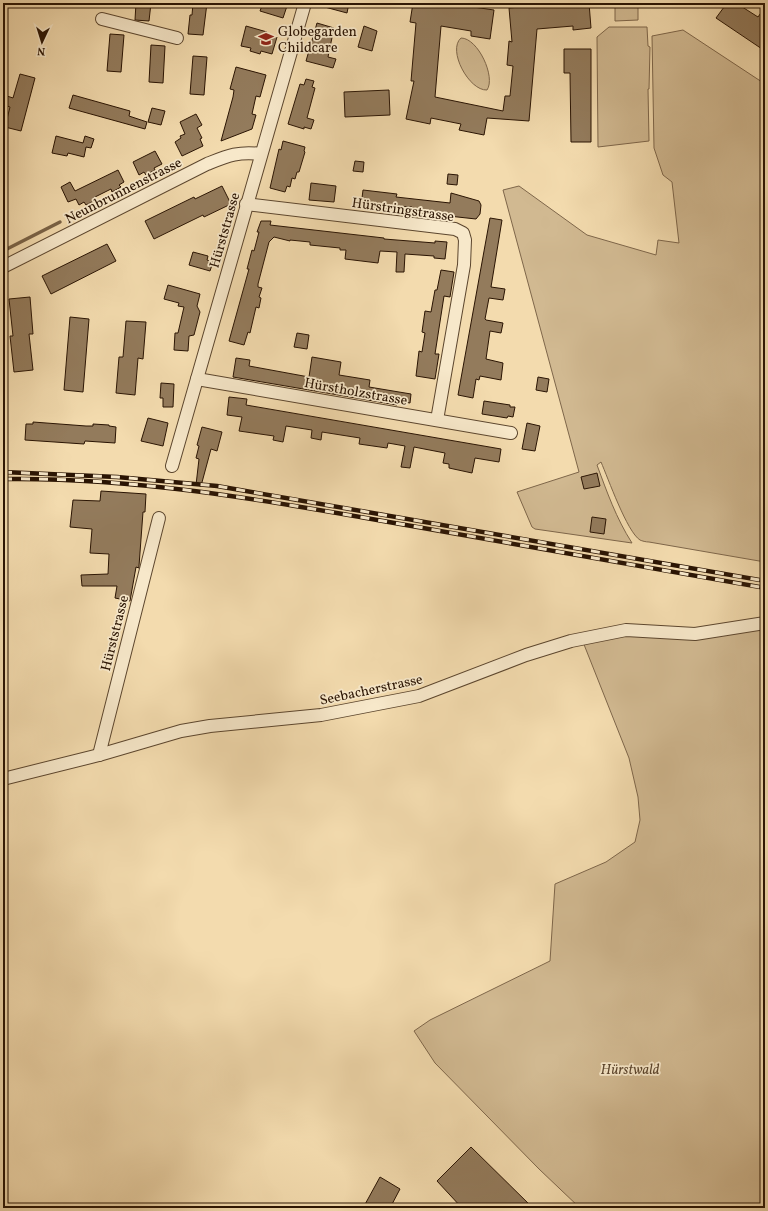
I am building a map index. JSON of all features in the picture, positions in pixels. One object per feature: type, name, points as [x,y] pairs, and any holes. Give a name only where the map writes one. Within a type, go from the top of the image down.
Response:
[{"type":"street","name":"Hürststrasse","points":[[172,466],[246,204],[305,3]]},
{"type":"street","points":[[102,19],[177,38]]},
{"type":"street","name":"Neunbrunnenstrasse","points":[[3,267],[207,164],[232,154],[248,152],[261,154]]},
{"type":"street","name":"Hürstringstrasse","points":[[246,204],[455,229],[463,234],[465,240],[464,265],[437,420]]},
{"type":"street","name":"Hürstholzstrasse","points":[[197,379],[511,433]]},
{"type":"street","name":"Hürststrasse","points":[[99,755],[159,518]]},
{"type":"street","name":"Seebacherstrasse","points":[[3,779],[99,755],[181,731],[210,726],[321,715],[419,696],[526,655],[571,641],[626,630],[695,634],[765,623]]},
{"type":"green space","points":[[615,3],[638,3],[638,20],[615,21]]},
{"type":"green space","points":[[609,27],[647,27],[648,46],[650,47],[648,89],[649,141],[598,147],[597,37]]},
{"type":"green space","points":[[683,30],[765,84],[765,562],[640,540],[629,527],[601,462],[597,465],[604,485],[626,534],[632,543],[535,529],[532,527],[517,492],[579,472],[503,190],[519,186],[587,235],[656,255],[658,240],[679,243],[672,182],[663,175],[654,148],[652,36]]},
{"type":"green space","points":[[461,38],[474,44],[484,59],[489,76],[487,90],[480,89],[473,84],[462,69],[458,60],[457,51],[457,44]]},
{"type":"green space","name":"Hürstwald","points":[[765,628],[765,1208],[580,1208],[539,1169],[435,1063],[414,1031],[430,1020],[550,961],[555,884],[606,862],[635,842],[640,820],[638,797],[629,758],[583,642],[628,634]]},
{"type":"building","points":[[136,3],[151,3],[149,21],[135,20]]},
{"type":"building","points":[[193,3],[207,3],[203,35],[188,34]]},
{"type":"building","points":[[263,3],[282,3],[281,5],[287,6],[283,18],[260,11]]},
{"type":"building","points":[[321,3],[349,3],[347,13],[321,6]]},
{"type":"building","points":[[413,3],[446,3],[494,10],[490,39],[471,36],[471,31],[441,26],[435,97],[503,111],[505,96],[510,96],[513,66],[507,65],[509,41],[512,42],[509,8],[565,3],[589,3],[591,28],[573,30],[573,26],[537,29],[529,121],[487,118],[484,135],[459,130],[461,124],[431,118],[430,124],[406,119],[414,81],[411,81],[416,23],[410,22]]},
{"type":"building","points":[[727,3],[736,3],[758,17],[765,7],[765,51],[716,18]]},
{"type":"building","points":[[317,23],[334,28],[328,57],[336,59],[333,68],[306,61]]},
{"type":"building","points":[[246,26],[267,32],[266,35],[277,37],[272,54],[261,51],[260,54],[250,51],[251,48],[241,46]]},
{"type":"building","points":[[364,26],[377,31],[372,51],[358,47]]},
{"type":"building","points":[[110,34],[124,35],[121,72],[107,71]]},
{"type":"building","points":[[151,45],[165,46],[163,83],[149,82]]},
{"type":"building","points":[[564,49],[591,49],[591,142],[571,142],[570,73],[564,73]]},
{"type":"building","points":[[193,56],[207,57],[204,95],[190,94]]},
{"type":"building","points":[[236,67],[266,75],[260,97],[256,96],[252,114],[256,115],[252,129],[221,141],[233,97],[234,90],[230,89]]},
{"type":"building","points":[[20,74],[35,78],[21,131],[5,127],[10,107],[4,105],[7,96],[13,98]]},
{"type":"building","points":[[306,79],[314,81],[312,87],[315,88],[307,118],[314,120],[311,129],[304,127],[304,129],[288,124],[300,84],[304,85]]},
{"type":"building","points":[[389,90],[390,115],[345,117],[344,92]]},
{"type":"building","points":[[73,95],[130,111],[129,116],[147,122],[145,129],[69,108]]},
{"type":"building","points":[[152,108],[165,111],[161,125],[148,122]]},
{"type":"building","points":[[196,114],[202,125],[197,128],[202,138],[200,139],[203,146],[182,156],[175,142],[181,138],[180,136],[185,134],[180,122]]},
{"type":"building","points":[[56,136],[83,143],[85,136],[94,139],[91,148],[86,147],[84,157],[68,153],[67,156],[52,153]]},
{"type":"building","points":[[283,141],[305,147],[299,172],[297,172],[295,179],[292,178],[290,187],[287,186],[285,192],[270,188],[279,149],[281,150]]},
{"type":"building","points":[[155,151],[162,164],[154,168],[155,170],[146,175],[144,172],[139,175],[133,162]]},
{"type":"building","points":[[355,161],[364,162],[363,172],[353,171]]},
{"type":"building","points":[[118,170],[124,182],[119,185],[121,187],[112,192],[111,189],[93,198],[94,201],[86,205],[84,202],[79,205],[76,199],[68,202],[61,187],[70,182],[75,191]]},
{"type":"building","points":[[448,174],[458,175],[457,185],[447,184]]},
{"type":"building","points":[[311,183],[336,186],[334,202],[309,200]]},
{"type":"building","points":[[222,186],[231,204],[204,217],[203,215],[154,239],[145,221],[194,197],[195,199]]},
{"type":"building","points":[[363,190],[397,194],[396,197],[450,203],[451,193],[479,201],[481,205],[480,214],[476,219],[412,212],[412,207],[395,206],[395,210],[361,206]]},
{"type":"building","points":[[490,218],[502,220],[491,287],[505,289],[503,300],[489,298],[485,319],[503,323],[501,333],[490,331],[486,359],[503,363],[501,380],[480,376],[479,380],[476,379],[473,398],[458,395]]},
{"type":"building","points":[[261,221],[271,221],[270,225],[384,239],[435,243],[435,241],[447,242],[445,259],[434,258],[434,256],[405,254],[404,272],[396,272],[397,252],[380,251],[378,263],[345,259],[346,250],[340,250],[340,248],[310,245],[310,242],[290,241],[274,237],[269,242],[258,284],[258,287],[262,288],[259,297],[261,298],[259,308],[256,307],[250,333],[248,332],[244,345],[229,341],[249,269],[247,269],[252,250],[254,251],[259,232],[257,232]]},
{"type":"building","points":[[107,244],[116,261],[51,294],[42,276]]},
{"type":"building","points":[[193,252],[208,256],[207,260],[213,262],[210,271],[189,265]]},
{"type":"building","points":[[441,270],[454,272],[450,297],[444,296],[435,354],[439,354],[435,379],[416,376],[419,351],[422,352],[425,333],[422,332],[425,311],[431,312],[435,290],[437,290]]},
{"type":"building","points":[[168,285],[200,294],[197,306],[200,312],[194,335],[189,336],[188,351],[174,350],[175,333],[178,333],[184,307],[178,306],[179,303],[164,299]]},
{"type":"building","points":[[30,297],[33,334],[29,334],[33,370],[14,372],[10,336],[13,336],[9,299]]},
{"type":"building","points":[[70,317],[89,319],[83,392],[64,390]]},
{"type":"building","points":[[126,321],[146,322],[143,359],[138,358],[135,395],[116,393],[119,357],[123,357]]},
{"type":"building","points":[[297,333],[309,335],[307,349],[294,347]]},
{"type":"building","points":[[312,357],[341,362],[339,375],[370,380],[369,387],[411,394],[410,403],[398,401],[397,405],[233,377],[236,358],[250,360],[249,366],[309,377]]},
{"type":"building","points":[[538,377],[549,379],[547,392],[536,390]]},
{"type":"building","points":[[161,383],[174,384],[173,407],[163,407],[163,398],[160,398]]},
{"type":"building","points":[[229,397],[247,399],[246,405],[501,449],[499,462],[475,458],[472,473],[449,468],[449,464],[443,463],[445,453],[414,447],[410,468],[401,467],[405,446],[388,443],[387,448],[359,444],[360,438],[322,432],[321,440],[311,438],[312,430],[286,426],[283,442],[273,440],[274,436],[239,431],[242,417],[227,415]]},
{"type":"building","points":[[484,401],[515,407],[513,417],[508,416],[507,418],[482,414]]},
{"type":"building","points":[[148,418],[168,423],[163,446],[141,441]]},
{"type":"building","points":[[33,422],[86,426],[93,426],[93,424],[109,425],[116,427],[115,443],[85,441],[84,444],[25,440],[26,424],[33,424]]},
{"type":"building","points":[[527,423],[540,426],[535,451],[522,449]]},
{"type":"building","points":[[202,427],[222,432],[217,451],[211,449],[201,486],[196,485],[199,459],[196,458],[199,446],[197,445]]},
{"type":"building","points":[[597,473],[600,486],[584,489],[581,477]]},
{"type":"building","points":[[101,491],[146,494],[145,512],[143,512],[139,568],[136,567],[130,601],[115,598],[117,586],[82,586],[81,575],[108,574],[109,554],[90,553],[92,529],[70,527],[73,500],[100,501]]},
{"type":"building","points":[[592,517],[606,519],[604,534],[590,532]]},
{"type":"building","points":[[471,1147],[533,1208],[462,1208],[437,1181]]},
{"type":"building","points":[[380,1177],[400,1189],[390,1208],[363,1208]]},
{"type":"waterway","points":[[3,251],[60,222]]},
{"type":"railway","points":[[3,472],[117,477],[217,486],[765,581]]},
{"type":"railway","points":[[3,479],[51,479],[99,482],[194,491],[336,513],[765,588]]},
{"type":"place","name":"Globegarden Childcare","points":[[266,39]]}]
